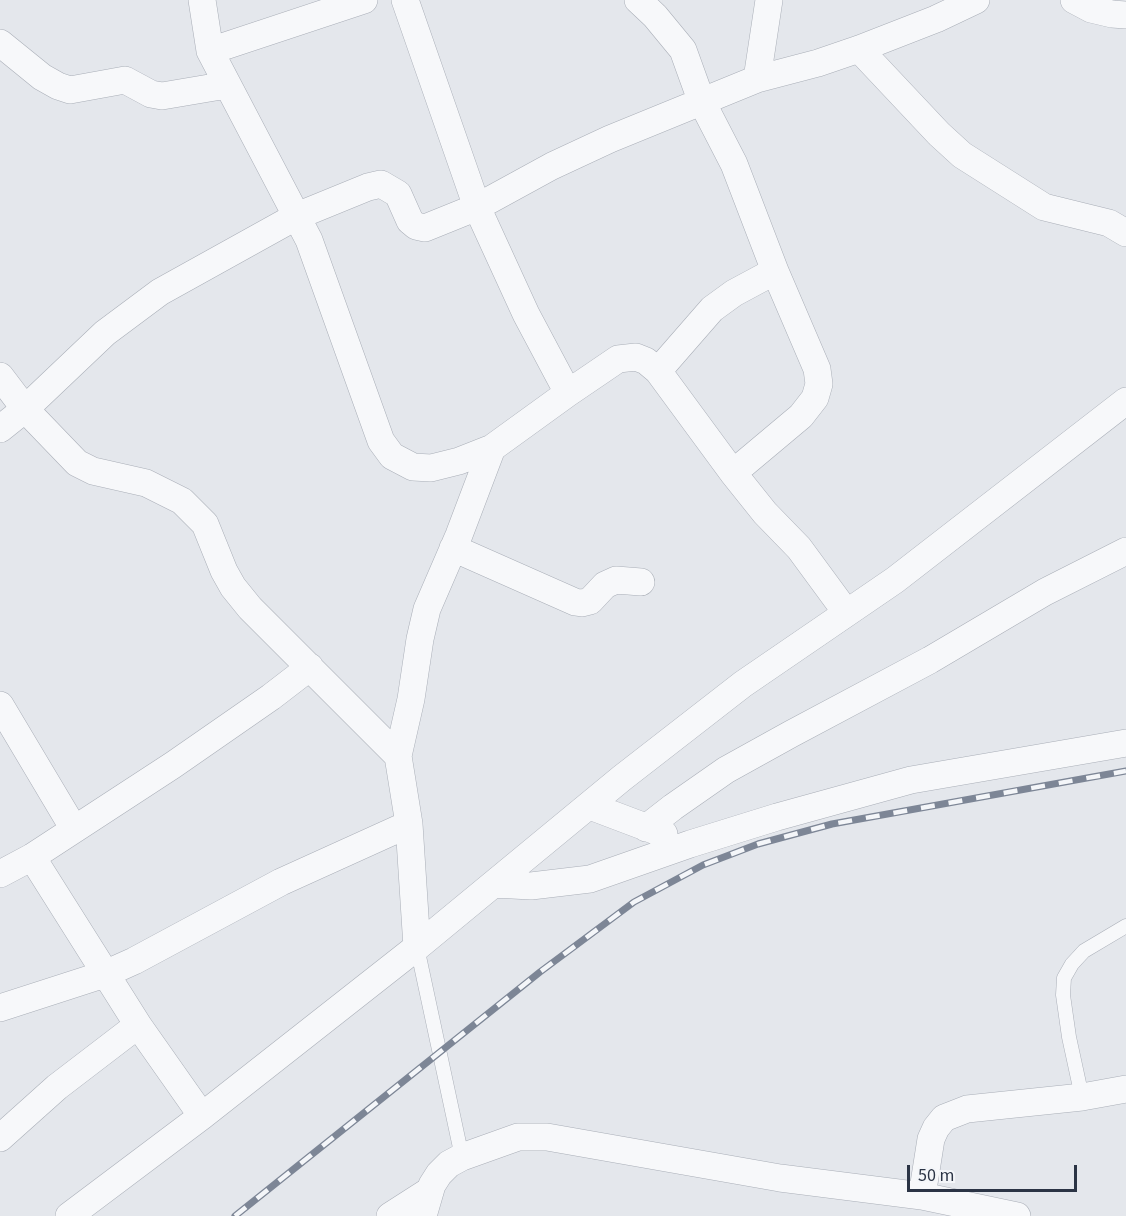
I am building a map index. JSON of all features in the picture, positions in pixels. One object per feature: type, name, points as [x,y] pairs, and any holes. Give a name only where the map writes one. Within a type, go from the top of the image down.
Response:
[{"type":"street","points":[[202,0],[210,51],[309,240],[381,441],[392,456],[413,467],[431,468],[459,461],[492,448],[618,359],[636,357],[646,361],[658,371],[733,473],[765,513],[799,548],[846,612]]},
{"type":"street","points":[[210,51],[364,0]]},
{"type":"street","points":[[405,0],[477,207],[526,314],[568,393]]},
{"type":"street","points":[[638,0],[656,16],[683,50],[701,100],[734,164],[775,271],[817,369],[819,384],[815,398],[801,416],[733,473]]},
{"type":"street","points":[[757,79],[769,0]]},
{"type":"street","points":[[0,429],[25,409],[105,333],[160,292],[297,216],[368,187],[381,184],[398,194],[410,221],[424,228],[477,207],[552,166],[701,100],[757,79],[818,63],[859,49],[936,19],[976,0]]},
{"type":"street","points":[[1074,0],[1091,9],[1126,15]]},
{"type":"street","points":[[0,43],[42,77],[70,90],[125,80],[151,94],[162,96],[227,85]]},
{"type":"street","points":[[859,49],[939,134],[962,155],[1044,207],[1109,223],[1126,233]]},
{"type":"street","points":[[658,371],[712,309],[734,293],[775,271]]},
{"type":"street","points":[[0,376],[25,409],[77,463],[93,471],[146,483],[182,501],[205,524],[233,587],[270,630],[310,666],[398,756]]},
{"type":"street","points":[[69,1216],[202,1116],[417,947],[622,778],[742,684],[895,580],[1126,401]]},
{"type":"street","points":[[417,947],[409,824],[398,756],[425,619],[492,448]]},
{"type":"street","points":[[453,548],[575,602],[590,601],[605,585],[616,580],[641,582]]},
{"type":"street","points":[[646,828],[726,770],[930,660],[1046,592],[1126,551]]},
{"type":"street","points":[[0,874],[32,856],[212,738],[271,697],[310,666]]},
{"type":"street","points":[[0,705],[74,829]]},
{"type":"street","points":[[494,884],[531,886],[590,879],[777,817],[911,780],[1126,743]]},
{"type":"street","points":[[590,806],[690,844]]},
{"type":"street","points":[[0,1008],[105,974],[134,961],[281,882],[409,824]]},
{"type":"street","points":[[32,856],[138,1025],[202,1116]]},
{"type":"street","points":[[0,1138],[57,1087],[138,1025]]},
{"type":"street","points":[[922,1196],[931,1139],[944,1118],[967,1109],[1082,1097],[1126,1089]]},
{"type":"street","points":[[390,1216],[426,1203],[439,1174],[462,1157],[518,1137],[546,1137],[780,1178],[922,1196],[1017,1216]]},
{"type":"lane","points":[[1082,1097],[1069,1037],[1063,995],[1064,978],[1072,964],[1084,951],[1126,926]]},
{"type":"lane","points":[[417,947],[462,1157]]},
{"type":"railway","points":[[235,1216],[540,972],[634,902],[703,865],[758,844],[832,824],[1126,771]]}]
